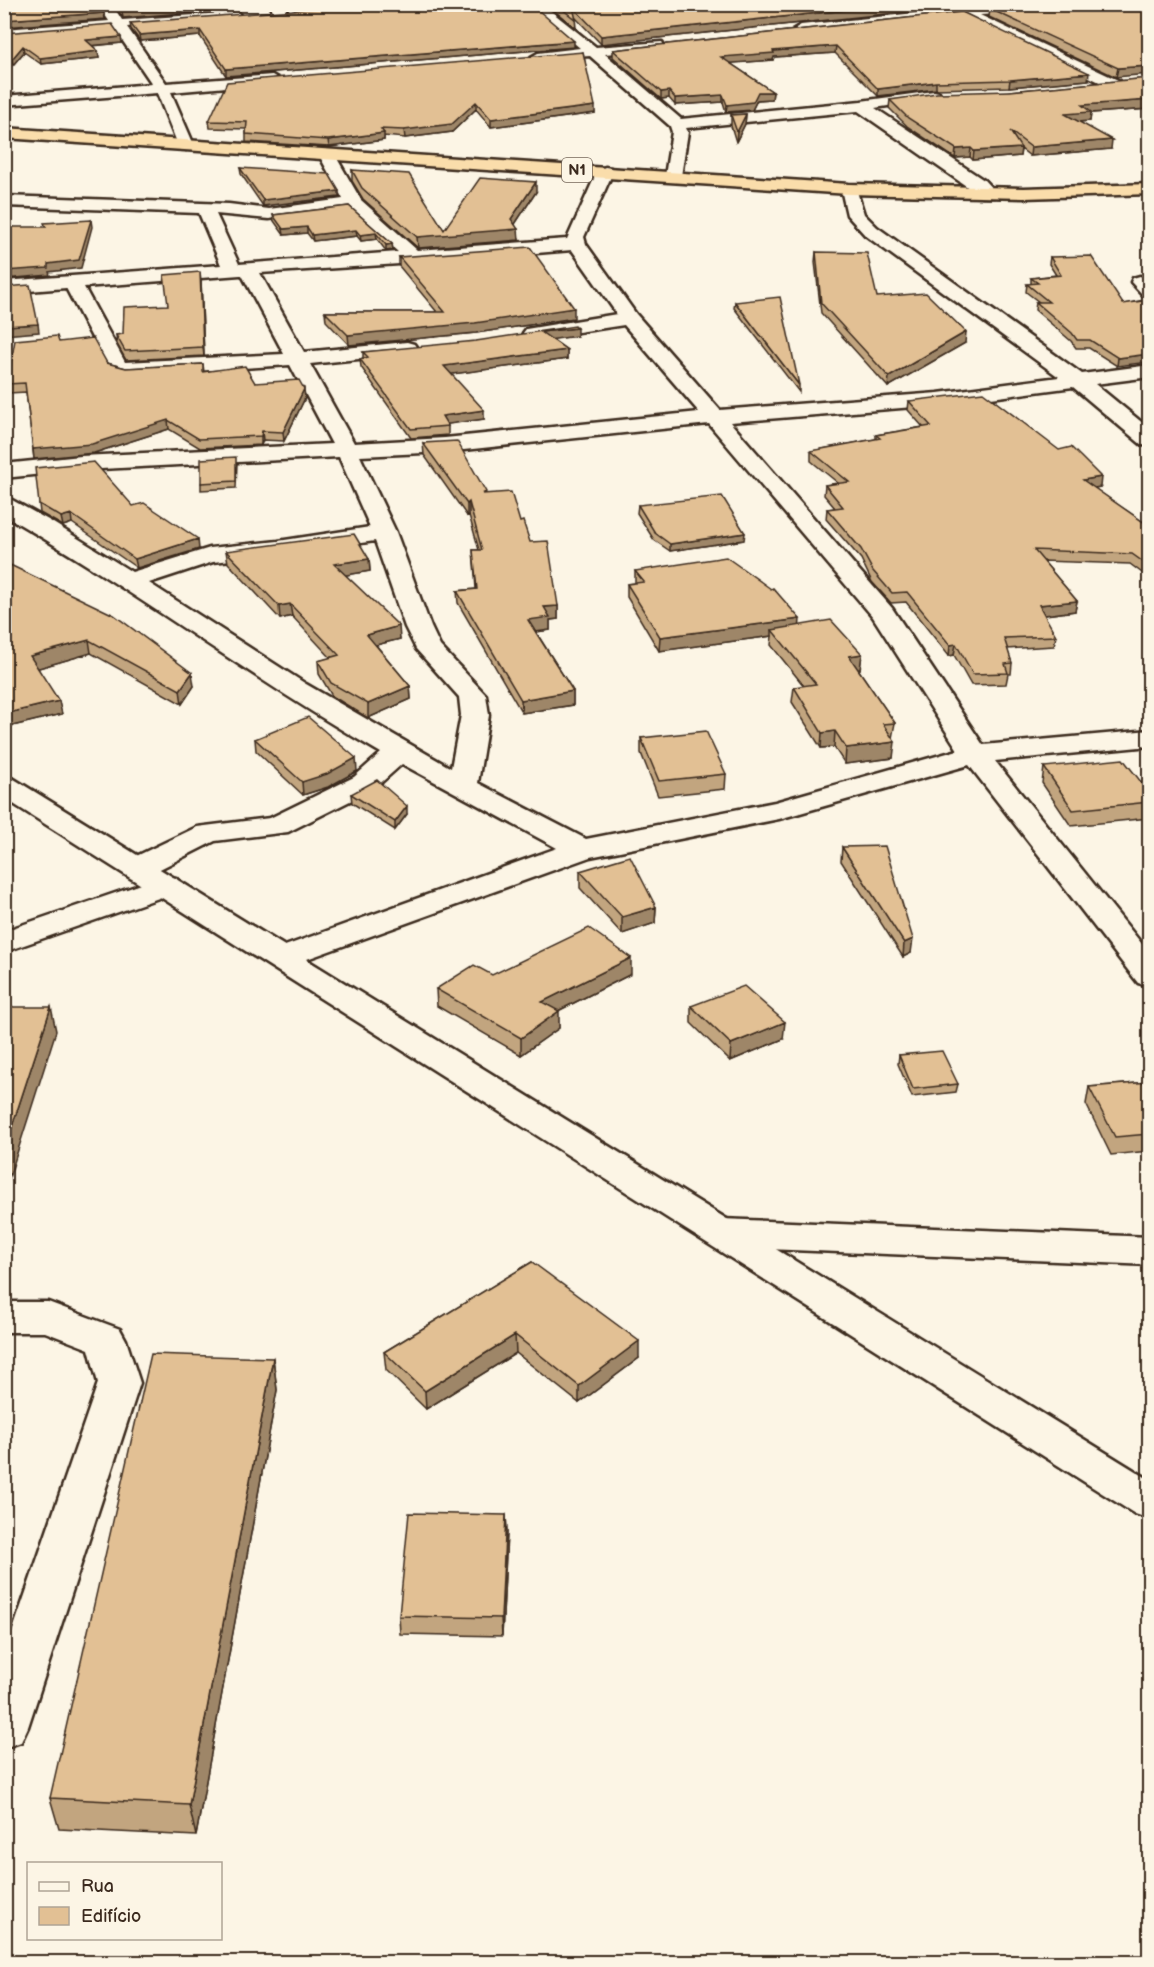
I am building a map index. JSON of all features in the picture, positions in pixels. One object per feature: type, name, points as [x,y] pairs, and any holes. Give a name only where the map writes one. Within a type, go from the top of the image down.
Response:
[{"type":"highway","name":"N1","points":[[4,133],[849,189],[988,193],[1149,189]]},
{"type":"street","points":[[105,4],[116,24],[162,88],[186,145]]},
{"type":"street","points":[[533,4],[677,124],[680,132],[673,176]]},
{"type":"street","points":[[950,4],[963,12],[1121,83],[1082,87]]},
{"type":"street","points":[[789,31],[963,12],[1094,4]]},
{"type":"street","points":[[4,33],[245,14]]},
{"type":"street","points":[[520,58],[673,44]]},
{"type":"street","points":[[4,101],[281,78]]},
{"type":"street","points":[[677,124],[861,106],[946,95]]},
{"type":"street","points":[[861,106],[988,193]]},
{"type":"street","points":[[327,154],[354,204],[415,258]]},
{"type":"street","points":[[605,172],[575,237],[577,244],[629,318],[883,613],[975,754],[1149,976]]},
{"type":"street","points":[[849,189],[851,204],[856,215],[871,231],[1077,380],[1149,440]]},
{"type":"street","points":[[4,201],[205,208],[269,214],[354,204]]},
{"type":"street","points":[[205,208],[241,271],[297,360],[347,451],[384,532],[418,627],[429,648],[472,695],[475,715],[463,784]]},
{"type":"street","points":[[4,287],[415,258],[469,251],[577,244]]},
{"type":"street","points":[[72,282],[117,366],[128,369],[218,362],[297,360],[421,347]]},
{"type":"street","points":[[519,335],[629,318]]},
{"type":"street","points":[[4,471],[81,463],[445,445],[715,417],[938,399],[1149,371]]},
{"type":"street","points":[[4,505],[130,581],[297,691],[400,751],[582,849]]},
{"type":"street","points":[[130,581],[210,555],[278,548],[384,532]]},
{"type":"street","points":[[282,958],[582,849],[779,810],[975,754],[1149,738]]},
{"type":"street","points":[[4,942],[151,876],[208,833],[277,826],[364,783],[400,751]]},
{"type":"street","points":[[4,785],[1149,1502]]},
{"type":"street","points":[[721,1233],[1149,1251]]},
{"type":"street","points":[[4,1317],[48,1317],[106,1340],[118,1383],[4,1727]]},
{"type":"building","points":[[4,4],[99,4],[104,13],[4,20]]},
{"type":"building","points":[[118,4],[209,4],[122,11]]},
{"type":"building","points":[[372,4],[529,4],[574,41],[226,69],[200,30],[139,35],[130,23]]},
{"type":"building","points":[[556,4],[903,4],[601,36],[573,7],[576,20]]},
{"type":"building","points":[[1064,4],[1149,4],[1149,66],[1118,68],[990,9]]},
{"type":"building","points":[[962,12],[1089,73],[1010,80],[936,82],[878,89],[836,46],[773,51],[774,53],[721,57],[773,92],[758,92],[753,102],[727,105],[723,95],[675,98],[669,91],[661,92],[613,50]]},
{"type":"building","points":[[112,24],[121,37],[86,40],[98,51],[40,58],[23,46],[12,59],[4,45],[4,33]]},
{"type":"building","points":[[583,52],[595,106],[491,119],[476,102],[452,124],[404,130],[381,129],[384,133],[328,140],[246,134],[247,122],[209,121],[227,82]]},
{"type":"building","points":[[1149,78],[1149,100],[1082,105],[1091,112],[1065,114],[1112,140],[1031,147],[1010,131],[1021,148],[974,151],[971,148],[956,149],[908,118],[890,100],[937,93],[1010,91]]},
{"type":"building","points":[[746,114],[737,132],[731,115]]},
{"type":"building","points":[[240,168],[329,174],[339,191],[263,200]]},
{"type":"building","points":[[352,170],[409,174],[444,230],[480,178],[536,182],[511,219],[518,229],[417,237],[362,188]]},
{"type":"building","points":[[349,206],[392,244],[386,245],[376,233],[360,235],[356,230],[312,235],[307,227],[283,229],[273,215]]},
{"type":"building","points":[[91,220],[79,260],[48,264],[48,268],[4,271],[4,227],[46,227],[44,223]]},
{"type":"building","points":[[530,247],[574,308],[475,323],[348,335],[325,312],[445,312],[399,257]]},
{"type":"building","points":[[816,252],[867,253],[877,297],[926,293],[966,332],[889,377],[821,303]]},
{"type":"building","points":[[1091,256],[1123,304],[1149,300],[1149,354],[1118,358],[1090,340],[1077,340],[1036,302],[1049,302],[1027,284],[1038,283],[1031,278],[1061,275],[1050,257]]},
{"type":"building","points":[[200,272],[203,347],[125,351],[116,335],[123,334],[124,307],[168,305],[164,275]]},
{"type":"building","points":[[30,285],[38,324],[4,326],[4,287]]},
{"type":"building","points":[[780,297],[799,385],[735,302]]},
{"type":"building","points":[[575,326],[577,328],[541,332],[567,350],[444,366],[484,410],[442,416],[448,426],[411,429],[360,359],[368,357],[363,352],[476,341]]},
{"type":"building","points":[[57,336],[59,342],[93,338],[107,363],[126,368],[203,364],[203,372],[245,366],[255,383],[299,380],[304,389],[283,432],[262,431],[261,436],[199,439],[168,420],[92,444],[33,449],[25,383],[7,384],[15,340]]},
{"type":"building","points":[[983,392],[1059,450],[1071,447],[1101,477],[1083,480],[1149,526],[1149,566],[1132,554],[1034,550],[1077,601],[1039,605],[1056,636],[1004,638],[1012,663],[1005,664],[1008,673],[973,674],[956,644],[950,645],[907,592],[892,593],[873,571],[861,549],[827,509],[843,507],[825,485],[849,482],[811,451],[880,438],[876,435],[931,426],[909,401]]},
{"type":"building","points":[[457,441],[486,492],[482,494],[511,492],[520,522],[523,521],[530,542],[548,541],[558,606],[544,607],[550,617],[528,620],[573,691],[521,700],[457,591],[477,589],[473,550],[482,550],[469,502],[467,504],[423,443]]},
{"type":"building","points":[[236,457],[236,481],[201,483],[201,459]]},
{"type":"building","points":[[94,462],[133,506],[144,503],[198,539],[135,559],[71,514],[61,517],[39,504],[35,468]]},
{"type":"building","points":[[722,496],[745,533],[670,544],[655,533],[638,505]]},
{"type":"building","points":[[354,534],[369,559],[334,564],[399,626],[367,635],[410,686],[368,704],[331,683],[318,661],[339,655],[290,604],[279,606],[226,551]]},
{"type":"building","points":[[726,557],[771,589],[773,588],[800,619],[660,637],[627,584],[644,582],[635,571]]},
{"type":"building","points":[[4,562],[114,615],[192,673],[180,690],[89,640],[30,656],[59,701],[4,714]]},
{"type":"building","points":[[831,620],[862,654],[849,656],[895,723],[883,724],[895,742],[846,748],[835,731],[822,733],[794,687],[816,684],[772,630]]},
{"type":"building","points":[[308,717],[356,758],[327,774],[302,782],[255,739]]},
{"type":"building","points":[[706,731],[726,774],[659,781],[641,738]]},
{"type":"building","points":[[1123,759],[1149,792],[1149,802],[1073,810],[1044,767]]},
{"type":"building","points":[[377,780],[407,806],[395,822],[351,794]]},
{"type":"building","points":[[885,846],[913,939],[904,943],[842,847]]},
{"type":"building","points":[[630,856],[656,907],[622,917],[580,871]]},
{"type":"building","points":[[589,928],[631,958],[542,1002],[559,1011],[521,1038],[436,989],[474,965],[492,975]]},
{"type":"building","points":[[744,986],[785,1022],[731,1044],[691,1006]]},
{"type":"building","points":[[4,1007],[51,1007],[4,1151]]},
{"type":"building","points":[[942,1051],[958,1084],[913,1089],[899,1055]]},
{"type":"building","points":[[1149,1082],[1149,1134],[1115,1137],[1089,1087]]},
{"type":"building","points":[[532,1262],[639,1341],[579,1386],[515,1335],[425,1391],[384,1352]]},
{"type":"building","points":[[151,1354],[273,1358],[189,1805],[50,1798]]},
{"type":"building","points":[[409,1513],[506,1515],[501,1618],[399,1616]]}]
